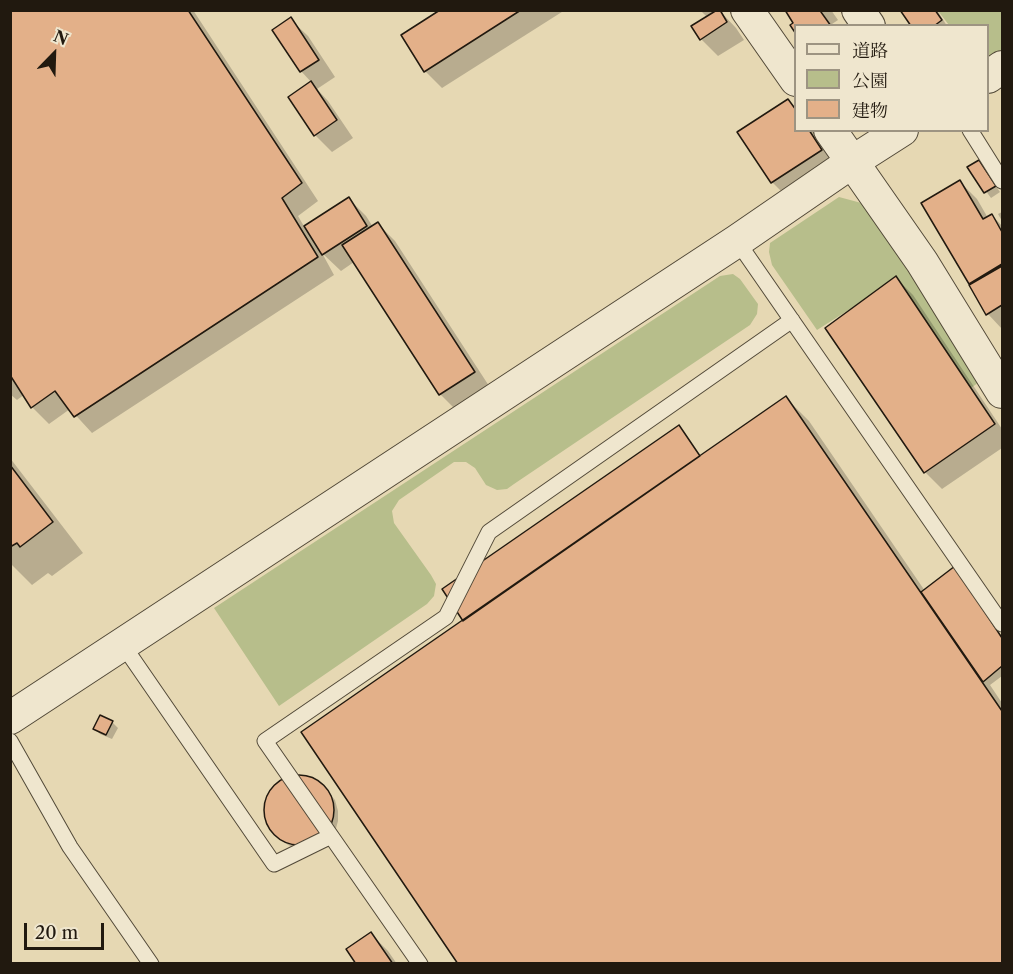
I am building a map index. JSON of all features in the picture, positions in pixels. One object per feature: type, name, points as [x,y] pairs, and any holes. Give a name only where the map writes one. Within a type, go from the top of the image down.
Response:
[{"type":"street","points":[[747,10],[794,79]]},
{"type":"street","points":[[858,10],[868,24]]},
{"type":"street","points":[[989,76],[1002,67]]},
{"type":"street","points":[[831,132],[922,262],[1002,392]]},
{"type":"street","points":[[10,718],[737,241],[899,132]]},
{"type":"lane","points":[[971,132],[1002,181]]},
{"type":"lane","points":[[737,241],[1002,624]]},
{"type":"lane","points":[[420,963],[265,741],[446,616],[489,532],[792,320]]},
{"type":"lane","points":[[123,645],[274,864],[331,836]]},
{"type":"lane","points":[[10,741],[70,847],[151,963]]},
{"type":"green space","points":[[938,11],[1002,11],[1002,49],[989,58],[989,24],[948,24]]},
{"type":"green space","points":[[839,197],[865,204],[979,382],[971,388],[896,280],[817,330],[772,265],[769,252],[770,243]]},
{"type":"green space","points":[[733,274],[740,279],[758,304],[757,314],[750,325],[507,489],[497,490],[486,485],[475,468],[466,462],[454,462],[399,500],[392,511],[394,523],[436,584],[434,596],[427,604],[279,706],[214,608],[720,276]]},
{"type":"building","points":[[10,10],[188,10],[302,183],[282,198],[318,257],[74,417],[55,391],[31,408],[10,375]]},
{"type":"building","points":[[440,10],[521,10],[424,72],[401,35]]},
{"type":"building","points":[[720,10],[727,22],[700,40],[691,26]]},
{"type":"building","points":[[785,10],[824,10],[821,12],[830,24],[794,24],[794,31],[790,25],[793,23]]},
{"type":"building","points":[[900,10],[935,10],[942,20],[937,24],[910,24]]},
{"type":"building","points":[[291,17],[319,60],[300,72],[272,30]]},
{"type":"building","points":[[311,81],[337,120],[314,136],[288,97]]},
{"type":"building","points":[[788,99],[794,107],[794,132],[810,132],[822,150],[771,183],[737,132]]},
{"type":"building","points":[[979,160],[996,186],[984,193],[967,167]]},
{"type":"building","points":[[960,180],[983,219],[992,214],[1002,232],[1002,264],[969,284],[921,203]]},
{"type":"building","points":[[349,197],[367,226],[322,255],[304,226]]},
{"type":"building","points":[[378,222],[475,372],[439,395],[342,245]]},
{"type":"building","points":[[1002,266],[1002,305],[986,315],[969,285]]},
{"type":"building","points":[[896,276],[995,424],[924,473],[825,328]]},
{"type":"building","points":[[786,396],[1002,711],[1002,964],[458,964],[301,732]]},
{"type":"building","points":[[679,425],[700,456],[463,621],[442,589]]},
{"type":"building","points":[[10,465],[53,522],[20,547],[17,543],[10,547]]},
{"type":"building","points":[[955,566],[1002,638],[1002,666],[983,682],[921,592]]},
{"type":"building","points":[[100,715],[113,721],[106,735],[93,729]]},
{"type":"building","points":[[299,775],[312,778],[324,785],[331,797],[334,810],[331,823],[324,835],[312,842],[299,845],[286,842],[274,835],[267,823],[264,810],[267,797],[274,785],[286,778]]},
{"type":"building","points":[[371,932],[393,964],[356,964],[346,949]]}]
